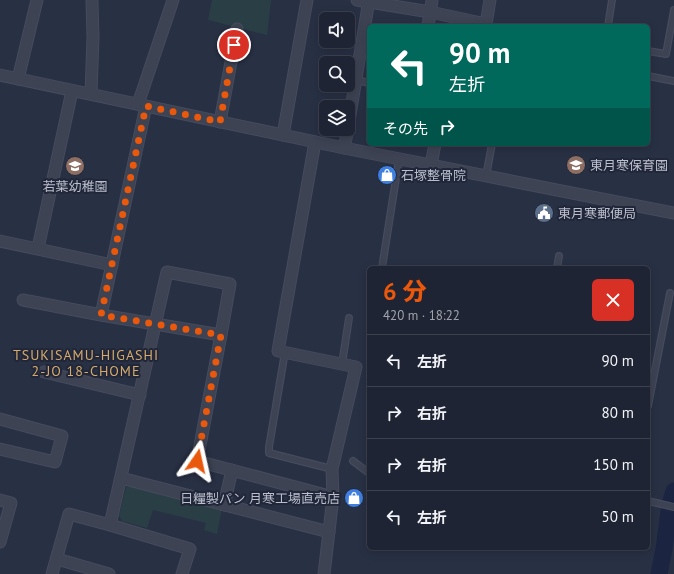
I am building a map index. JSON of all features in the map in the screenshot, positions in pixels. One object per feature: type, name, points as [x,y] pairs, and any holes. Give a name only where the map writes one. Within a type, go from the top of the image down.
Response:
[{"type":"street","points":[[18,79],[37,0]]},
{"type":"street","points":[[91,94],[92,0]]},
{"type":"street","points":[[101,315],[112,265],[142,105],[174,0]]},
{"type":"street","points":[[283,135],[307,0]]},
{"type":"street","points":[[357,0],[430,12],[486,24],[490,0]]},
{"type":"street","points":[[428,24],[432,0]]},
{"type":"street","points":[[353,100],[369,1]]},
{"type":"street","points":[[220,122],[237,29]]},
{"type":"street","points":[[0,75],[344,148],[674,213]]},
{"type":"street","points":[[38,248],[72,91]]},
{"type":"street","points":[[344,148],[346,136]]},
{"type":"street","points":[[316,142],[278,350],[356,366],[332,469],[333,497],[324,574]]},
{"type":"street","points":[[431,165],[435,146]]},
{"type":"street","points":[[0,241],[112,265]]},
{"type":"street","points":[[110,525],[167,272],[230,284],[197,461],[333,497]]},
{"type":"street","points":[[24,300],[156,325],[221,335]]},
{"type":"street","points":[[44,372],[140,395]]},
{"type":"street","points":[[0,419],[62,436],[55,462],[0,449]]},
{"type":"street","points":[[224,505],[232,470]]},
{"type":"street","points":[[121,478],[329,532]]},
{"type":"street","points":[[0,500],[11,503],[0,542]]},
{"type":"street","points":[[52,574],[69,514],[190,549],[182,574]]},
{"type":"street","points":[[56,559],[109,574]]},
{"type":"lane","points":[[608,24],[612,0]]},
{"type":"lane","points":[[650,51],[666,54],[674,10]]},
{"type":"lane","points":[[650,76],[674,81]]},
{"type":"lane","points":[[356,80],[367,83]]},
{"type":"lane","points":[[486,176],[492,146]]},
{"type":"lane","points":[[382,266],[399,159]]},
{"type":"lane","points":[[557,266],[559,256]]},
{"type":"lane","points":[[650,396],[670,293]]},
{"type":"lane","points":[[342,364],[349,318]]},
{"type":"lane","points":[[285,352],[269,453],[332,469]]},
{"type":"lane","points":[[353,461],[367,472]]},
{"type":"lane","points":[[650,501],[674,507]]},
{"type":"shaded area","points":[[212,0],[271,0],[267,35],[208,20]]},
{"type":"shaded area","points":[[131,486],[222,508],[217,534],[204,530],[206,523],[153,510],[147,528],[122,521],[119,516],[126,487]]},
{"type":"waterway","points":[[659,574],[670,504],[674,491]]},
{"type":"place","name":"東月寒保育園","points":[[576,165]]},
{"type":"place","name":"若葉幼稚園","points":[[75,166]]},
{"type":"place","name":"石塚整骨院","points":[[387,175]]},
{"type":"place","name":"東月寒郵便局","points":[[544,213]]},
{"type":"place","name":"日糧製パン 月寒工場直売店","points":[[354,498]]},
{"type":"district","name":"TSUKISAMU-HIGASHI 2-JO 18-CHOME","points":[[86,364]]},
{"type":"route","points":[[197,461],[221,335],[101,315],[146,106],[220,122],[234,45]]}]
